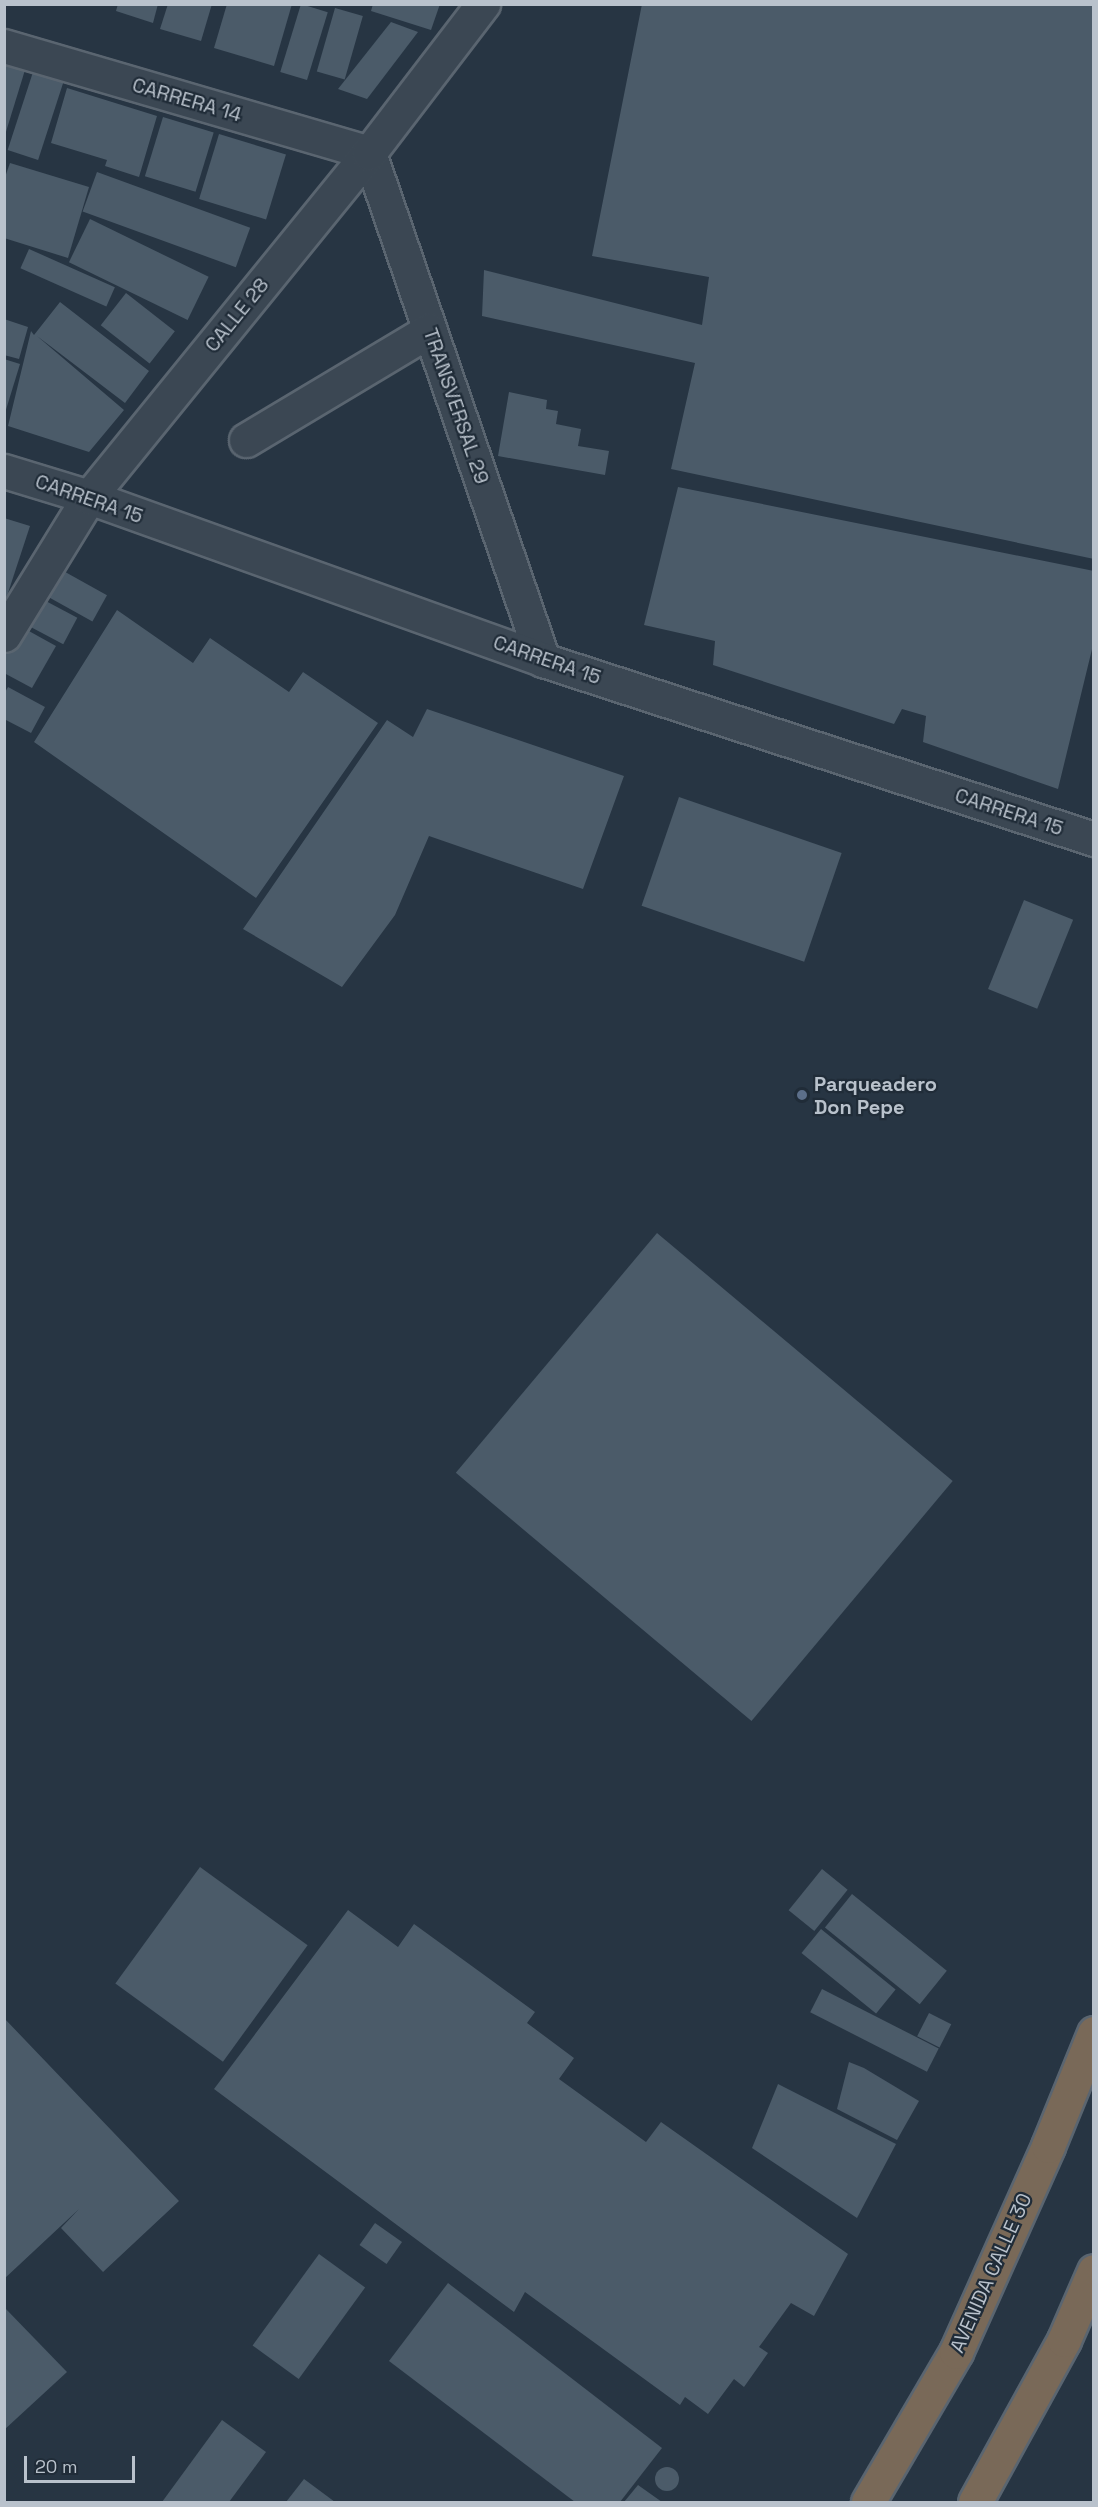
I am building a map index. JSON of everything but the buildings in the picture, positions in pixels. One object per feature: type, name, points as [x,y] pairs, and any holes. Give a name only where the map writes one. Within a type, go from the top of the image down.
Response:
[{"type":"highway","name":"AVENIDA CALLE 30","points":[[868,2502],[956,2352],[1048,2146],[1094,2033]]},
{"type":"highway","points":[[975,2502],[1064,2340],[1094,2271]]},
{"type":"street","name":"CALLE 28","points":[[4,635],[89,497],[369,153],[483,4]]},
{"type":"street","name":"CARRERA 14","points":[[4,46],[369,153]]},
{"type":"street","name":"TRANSVERSAL 29","points":[[369,153],[543,660]]},
{"type":"street","points":[[246,441],[430,330]]},
{"type":"street","name":"CARRERA 15","points":[[4,471],[89,497],[543,660],[1094,840]]},
{"type":"place","name":"Parqueadero Don Pepe","points":[[802,1095]]}]
